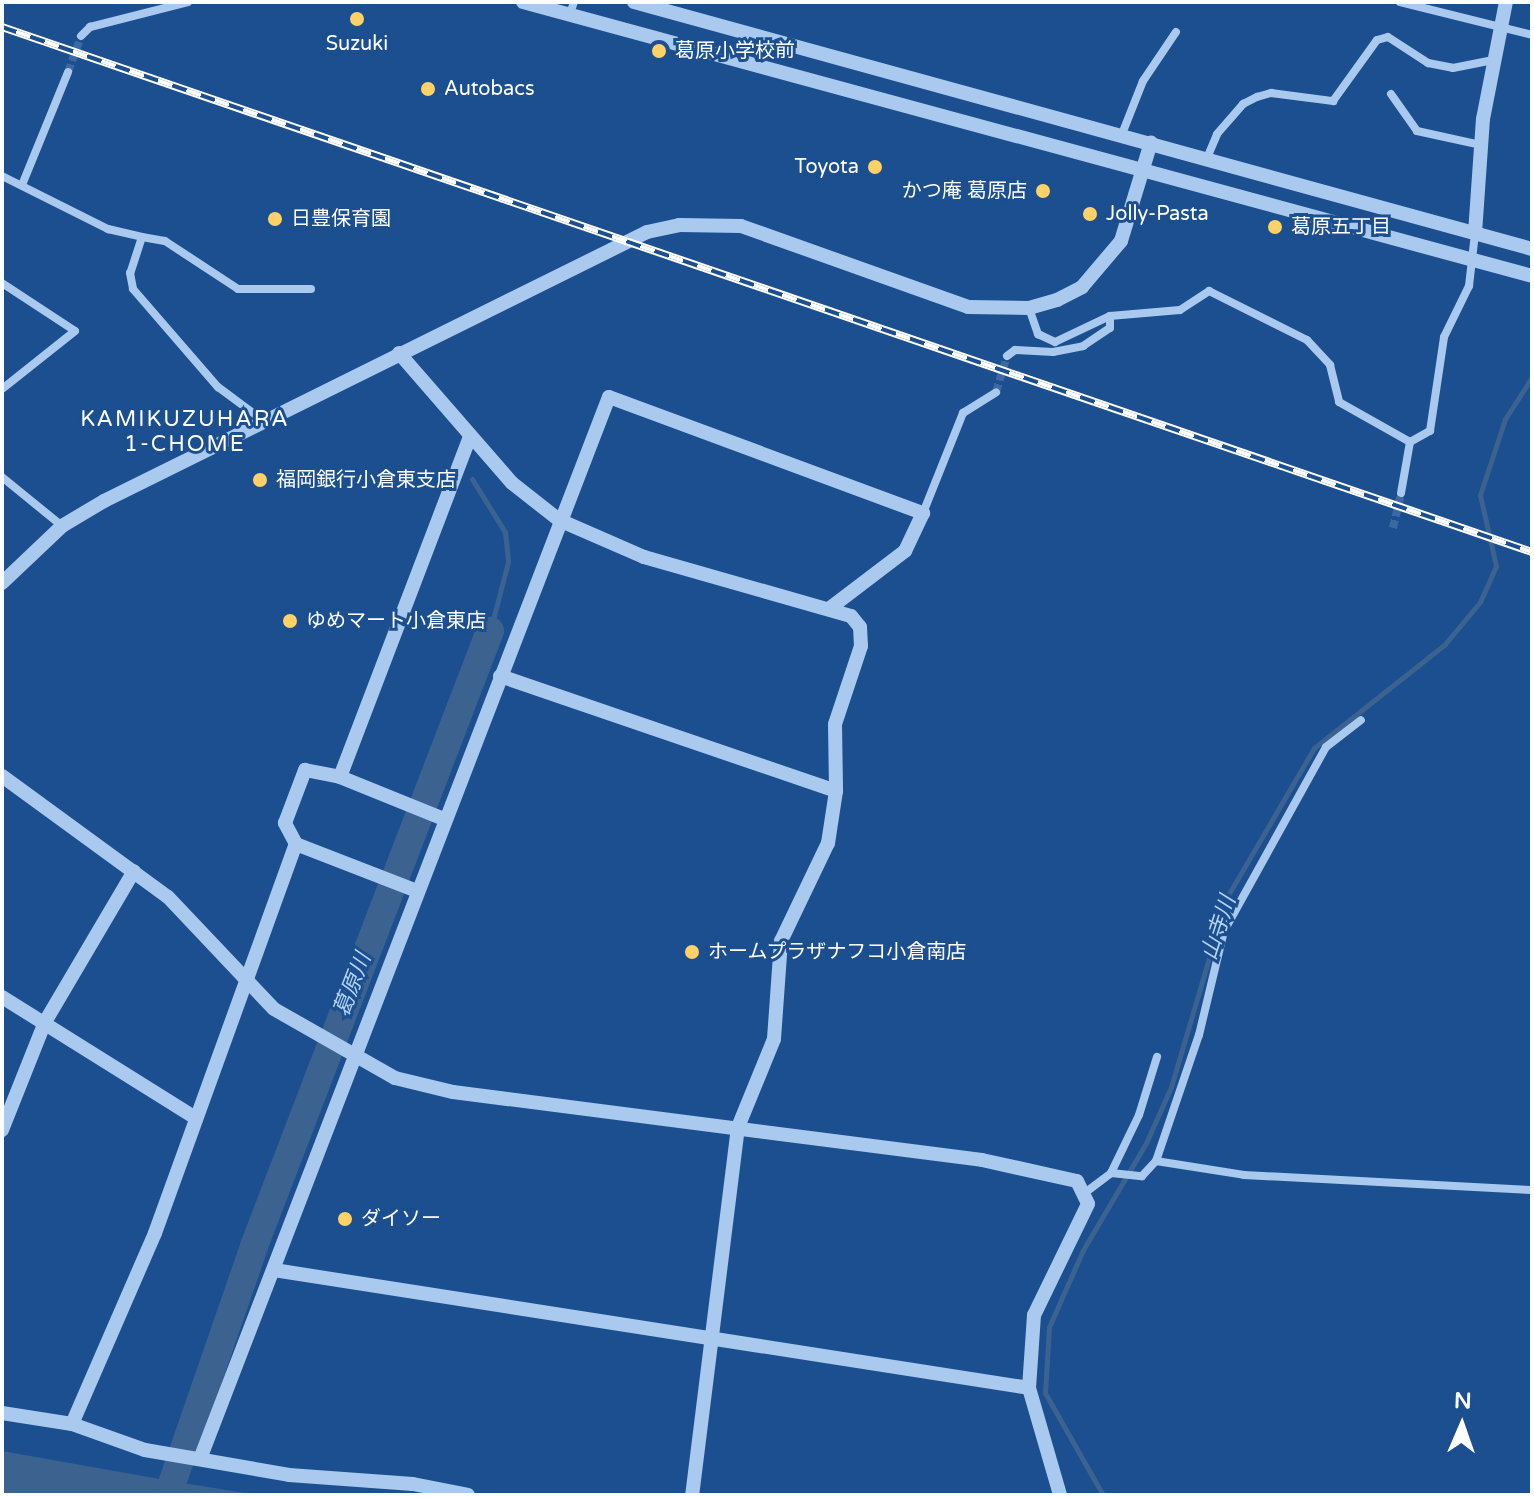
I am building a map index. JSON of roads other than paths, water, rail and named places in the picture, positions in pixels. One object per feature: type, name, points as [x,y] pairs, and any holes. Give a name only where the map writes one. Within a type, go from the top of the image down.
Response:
[{"type":"street","points":[[81,36],[90,27],[188,2]]},
{"type":"street","points":[[523,2],[572,8],[1532,276]]},
{"type":"street","points":[[634,2],[1532,249]]},
{"type":"street","points":[[1400,2],[1532,35]]},
{"type":"street","points":[[1445,2],[1448,13]]},
{"type":"street","points":[[1410,442],[1430,431],[1444,337],[1469,286],[1481,145],[1493,60],[1506,2]]},
{"type":"street","points":[[1122,134],[1143,81],[1176,32]]},
{"type":"street","points":[[1207,158],[1217,134],[1243,104],[1257,97],[1271,93],[1333,101],[1377,40],[1388,37],[1428,63],[1453,68],[1493,60]]},
{"type":"street","points":[[22,185],[68,72]]},
{"type":"street","points":[[1391,94],[1417,131],[1481,145]]},
{"type":"street","points":[[2,583],[62,526],[574,265],[647,232],[679,225],[741,226],[968,307],[1029,308],[1082,287],[1104,266],[1121,241],[1151,142]]},
{"type":"street","points":[[2,176],[108,229],[165,241],[238,289],[311,289]]},
{"type":"street","points":[[142,237],[130,273],[133,289],[218,387],[264,421]]},
{"type":"street","points":[[2,283],[75,331],[2,389]]},
{"type":"street","points":[[1029,308],[1038,334],[1055,342],[1110,316],[1180,310],[1209,291],[1307,340],[1330,365],[1339,402],[1410,442]]},
{"type":"street","points":[[1007,356],[1015,350],[1053,352],[1083,346],[1110,328],[1110,316]]},
{"type":"street","points":[[399,353],[512,483],[559,520],[644,557],[851,616],[862,635],[838,704],[836,791],[825,851],[781,941],[774,1039],[738,1127],[692,1495]]},
{"type":"street","points":[[829,609],[905,551],[963,413],[996,392]]},
{"type":"street","points":[[200,1459],[559,520],[609,397],[923,513]]},
{"type":"street","points":[[340,777],[470,437]]},
{"type":"street","points":[[1401,493],[1410,442]]},
{"type":"street","points":[[2,477],[62,526]]},
{"type":"street","points":[[500,676],[836,791]]},
{"type":"street","points":[[1111,1173],[1142,1176],[1156,1161],[1199,1035],[1224,931],[1326,747],[1361,720]]},
{"type":"street","points":[[417,891],[296,844],[285,823],[305,770],[340,777],[444,819]]},
{"type":"street","points":[[2,776],[134,871],[193,921],[245,983],[274,1009],[395,1078],[438,1090],[982,1160],[1077,1181],[1086,1192],[1084,1217],[1034,1315],[1029,1388],[1060,1495]]},
{"type":"street","points":[[72,1424],[155,1233],[296,844]]},
{"type":"street","points":[[2,1130],[45,1022],[134,871]]},
{"type":"street","points":[[2,997],[196,1118]]},
{"type":"street","points":[[1086,1192],[1111,1173],[1139,1115],[1157,1057]]},
{"type":"street","points":[[1156,1161],[1244,1175],[1532,1190]]},
{"type":"street","points":[[274,1270],[1029,1388]]},
{"type":"street","points":[[2,1413],[72,1424],[145,1450],[289,1475],[413,1484],[468,1495]]},
{"type":"water","points":[[2,1451],[171,1481],[258,1495],[2,1495]]},
{"type":"waterway","name":"山寺川","points":[[1103,1495],[1045,1393],[1049,1327],[1083,1250],[1146,1143],[1171,1087],[1227,897],[1314,748],[1445,644],[1480,602],[1496,566],[1480,495],[1505,419],[1532,377]]},
{"type":"waterway","name":"葛原川","points":[[472,479],[505,532],[508,562],[490,631]]},
{"type":"waterway","name":"葛原川","points":[[168,1495],[254,1246],[490,631]]},
{"type":"tunnel","points":[[68,72],[81,36]]},
{"type":"tunnel","points":[[996,392],[1007,356]]},
{"type":"tunnel","points":[[1393,528],[1401,493]]},
{"type":"railway","points":[[2,27],[1532,552]]},
{"type":"place","name":"Suzuki","points":[[357,19]]},
{"type":"place","name":"葛原小学校前","points":[[659,51]]},
{"type":"place","name":"Autobacs","points":[[428,89]]},
{"type":"place","name":"Toyota","points":[[875,167]]},
{"type":"place","name":"かつ庵 葛原店","points":[[1043,191]]},
{"type":"place","name":"Jolly-Pasta","points":[[1090,214]]},
{"type":"place","name":"日豊保育園","points":[[275,219]]},
{"type":"place","name":"葛原五丁目","points":[[1275,227]]},
{"type":"place","name":"福岡銀行小倉東支店","points":[[260,480]]},
{"type":"place","name":"ゆめマート小倉東店","points":[[290,621]]},
{"type":"place","name":"ホームプラザナフコ小倉南店","points":[[692,952]]},
{"type":"place","name":"ダイソー","points":[[345,1219]]},
{"type":"district","name":"KAMIKUZUHARA 1-CHOME","points":[[185,432]]}]
